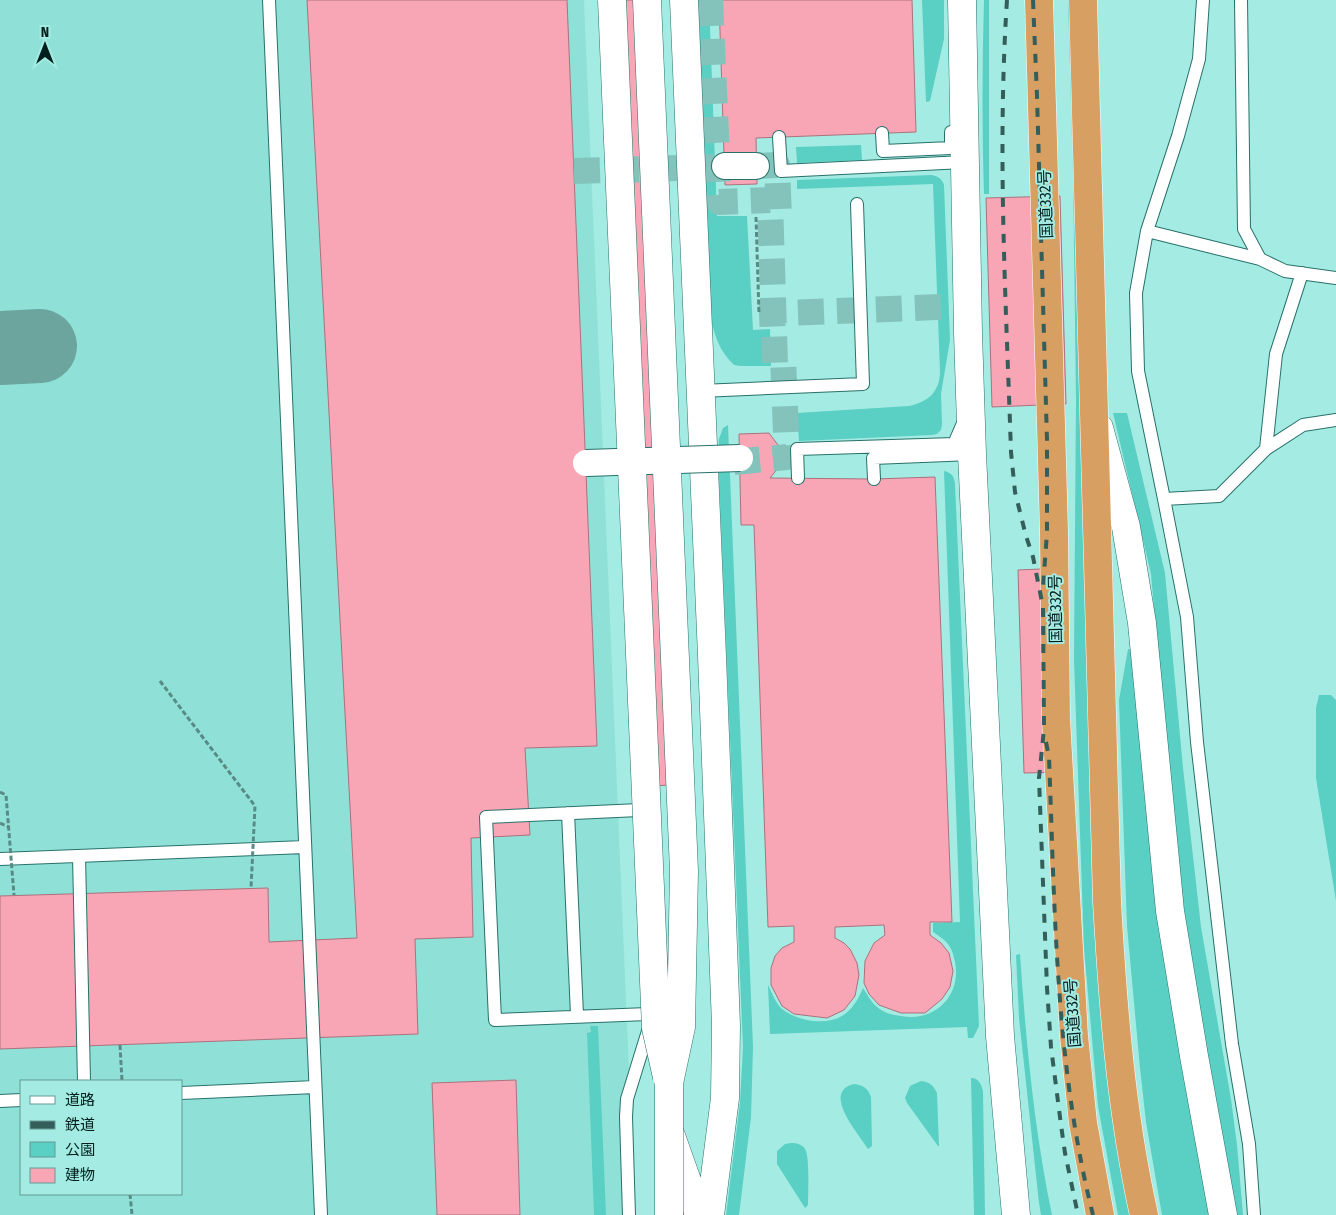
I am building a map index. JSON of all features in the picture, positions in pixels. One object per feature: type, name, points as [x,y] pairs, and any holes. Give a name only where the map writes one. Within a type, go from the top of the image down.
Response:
[{"type":"highway","name":"国道332号","points":[[1039,0],[1054,532],[1056,719],[1074,1036],[1083,1123],[1100,1215]]},
{"type":"highway","points":[[1083,0],[1109,930],[1120,1068],[1135,1170],[1144,1215]]},
{"type":"street","points":[[602,0],[648,1022],[667,1125],[699,1215]]},
{"type":"street","points":[[612,0],[656,1028],[669,1083]]},
{"type":"street","points":[[647,0],[684,871],[681,1027],[669,1083],[669,1215]]},
{"type":"street","points":[[684,0],[726,1034],[725,1098],[710,1215]]},
{"type":"street","points":[[962,0],[970,408],[1000,1036],[1012,1208]]},
{"type":"street","points":[[725,166],[756,166]]},
{"type":"street","points":[[1094,410],[1126,527],[1142,623],[1170,911],[1223,1215]]},
{"type":"street","points":[[586,464],[740,458]]},
{"type":"street","points":[[686,1180],[687,1215]]},
{"type":"lane","points":[[269,0],[321,1215]]},
{"type":"lane","points":[[1203,0],[1199,59],[1178,136],[1147,232],[1136,293],[1138,371],[1187,617],[1197,742],[1232,1044],[1249,1144],[1254,1215]]},
{"type":"lane","points":[[1241,0],[1244,229],[1260,258]]},
{"type":"lane","points":[[882,133],[883,151],[951,148],[951,124],[963,105]]},
{"type":"lane","points":[[779,137],[781,170],[964,162]]},
{"type":"lane","points":[[701,391],[863,384],[857,204]]},
{"type":"lane","points":[[1147,232],[1260,258],[1285,271],[1336,278]]},
{"type":"lane","points":[[1266,450],[1276,354],[1302,273]]},
{"type":"lane","points":[[798,478],[797,450],[954,444],[970,408]]},
{"type":"lane","points":[[1164,499],[1219,496],[1266,450],[1303,425],[1336,420]]},
{"type":"lane","points":[[874,479],[873,458],[972,454]]},
{"type":"lane","points":[[629,1215],[627,1099],[648,1022],[577,1016],[495,1020],[486,817],[639,810]]},
{"type":"lane","points":[[568,813],[577,1016]]},
{"type":"lane","points":[[0,859],[305,847]]},
{"type":"lane","points":[[79,856],[84,1080]]},
{"type":"lane","points":[[182,1093],[315,1087]]},
{"type":"lane","points":[[0,1101],[20,1100]]},
{"type":"path","points":[[756,217],[759,314]]},
{"type":"path","points":[[160,682],[255,806],[251,888]]},
{"type":"path","points":[[0,792],[6,795],[14,895]]},
{"type":"path","points":[[0,823],[9,827]]},
{"type":"path","points":[[120,1045],[122,1080]]},
{"type":"path","points":[[130,1195],[132,1215]]},
{"type":"shaded area","points":[[0,0],[584,0],[635,1215],[0,1215]]},
{"type":"green space","points":[[698,0],[709,0],[717,216],[747,216],[753,330],[770,329],[771,366],[734,365],[725,355],[719,344],[711,319]]},
{"type":"green space","points":[[922,0],[944,0],[944,39],[930,101],[926,102]]},
{"type":"green space","points":[[984,0],[989,0],[989,194],[984,194],[983,170]]},
{"type":"green space","points":[[1068,0],[1073,0],[1133,1215],[1118,1215],[1098,1106],[1084,949],[1074,659],[1076,400],[1073,171]]},
{"type":"green space","points":[[861,145],[862,160],[797,163],[796,147]]},
{"type":"green space","points":[[932,175],[940,178],[944,185],[950,340],[941,394],[941,430],[937,434],[932,435],[799,441],[797,413],[916,404],[932,395],[938,385],[940,371],[933,184],[797,189],[797,180]]},
{"type":"green space","points":[[1113,413],[1127,413],[1165,573],[1183,768],[1201,927],[1231,1099],[1243,1215],[1162,1215],[1146,1122],[1127,926],[1119,700],[1128,649],[1131,649],[1137,694],[1164,721],[1151,574]]},
{"type":"green space","points":[[728,425],[753,1047],[751,1117],[739,1215],[726,1215],[740,1103],[743,1047],[718,454],[719,439],[723,428]]},
{"type":"green space","points":[[944,471],[952,475],[955,484],[979,1026],[973,1038],[968,1038],[967,1027],[770,1034],[768,985],[780,1007],[788,1013],[811,1021],[828,1021],[846,1013],[855,1004],[863,988],[875,1005],[885,1012],[898,1016],[914,1017],[926,1015],[936,1010],[945,1002],[955,982],[956,971],[951,949],[944,940],[933,932],[933,923],[960,922]]},
{"type":"green space","points":[[1319,695],[1331,695],[1336,700],[1336,901],[1316,778],[1316,708]]},
{"type":"green space","points":[[1020,954],[1032,1085],[1040,1150],[1052,1215],[1041,1215],[1039,1203],[1019,1018],[1016,955]]},
{"type":"green space","points":[[590,1026],[598,1026],[606,1215],[594,1215],[587,1033],[591,1032]]},
{"type":"green space","points":[[971,1078],[978,1080],[983,1091],[985,1215],[974,1215]]},
{"type":"green space","points":[[921,1081],[931,1084],[937,1093],[939,1146],[905,1098],[910,1086]]},
{"type":"green space","points":[[854,1084],[865,1088],[871,1097],[872,1146],[868,1149],[850,1124],[841,1104],[841,1095],[845,1088]]},
{"type":"green space","points":[[791,1143],[802,1146],[807,1153],[808,1205],[805,1208],[777,1164],[777,1151],[785,1144]]},
{"type":"building","points":[[307,0],[567,0],[597,746],[525,748],[530,835],[471,838],[473,937],[415,939],[418,1034],[0,1049],[0,896],[268,888],[269,942],[357,938]]},
{"type":"building","points":[[623,0],[634,0],[667,785],[656,786]]},
{"type":"building","points":[[719,0],[912,0],[916,132],[756,138],[757,184],[725,185]]},
{"type":"building","points":[[1060,196],[1066,404],[992,407],[986,198]]},
{"type":"building","points":[[769,433],[787,457],[770,478],[874,479],[935,477],[952,922],[930,922],[930,935],[941,943],[949,953],[953,971],[950,987],[942,999],[925,1013],[901,1013],[879,1005],[869,994],[864,983],[865,961],[874,943],[885,935],[884,925],[835,927],[835,938],[850,949],[857,963],[859,975],[855,996],[844,1010],[827,1018],[794,1014],[782,1006],[771,985],[771,968],[775,956],[782,948],[794,942],[794,926],[768,927],[754,525],[741,525],[739,434]]},
{"type":"building","points":[[1063,568],[1069,772],[1024,773],[1018,570]]},
{"type":"building","points":[[516,1080],[520,1215],[437,1215],[432,1083]]},
{"type":"taxiway","points":[[0,348],[40,346]]},
{"type":"tunnel","points":[[710,0],[719,202],[770,200],[775,364]]},
{"type":"tunnel","points":[[756,166],[777,165],[779,219]]},
{"type":"tunnel","points":[[574,171],[714,167]]},
{"type":"tunnel","points":[[759,314],[989,305]]},
{"type":"tunnel","points":[[734,462],[787,457],[783,357]]},
{"type":"railway","points":[[1007,0],[1004,57],[1003,170],[1011,452],[1015,492],[1033,557],[1043,607],[1044,729],[1039,778],[1047,988],[1051,1047],[1061,1125],[1078,1215]]},
{"type":"railway","points":[[1033,0],[1047,440],[1047,533],[1043,587]]},
{"type":"railway","points":[[1046,742],[1049,757],[1056,930],[1064,1044],[1080,1158],[1093,1215]]}]
